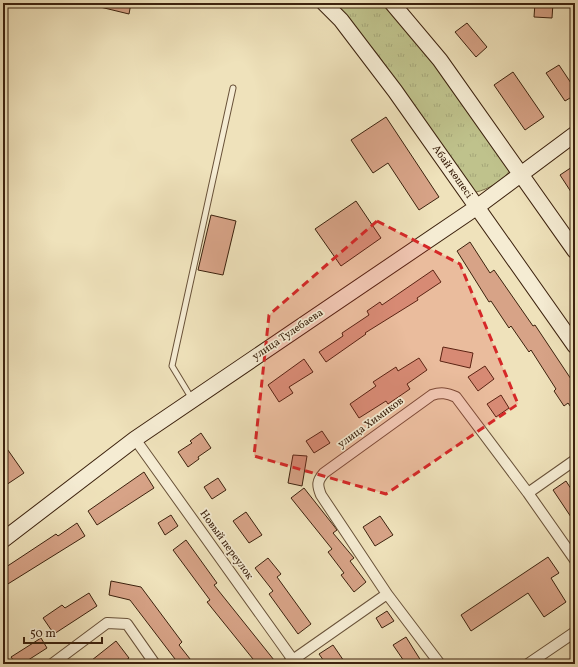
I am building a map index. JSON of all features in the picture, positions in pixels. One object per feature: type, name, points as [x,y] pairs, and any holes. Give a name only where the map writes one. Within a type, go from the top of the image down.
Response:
[{"type":"street","name":"Абай көшесі","points":[[324,3],[341,20],[395,91],[575,346]]},
{"type":"street","points":[[392,3],[440,60],[575,251]]},
{"type":"street","name":"улица Тулебаева","points":[[3,540],[135,439],[477,208],[520,173],[575,134]]},
{"type":"street","name":"улица Химиков","points":[[440,664],[387,594],[321,495],[317,486],[319,479],[324,473],[432,395],[441,392],[456,397],[528,493],[575,560]]},
{"type":"street","name":"Новый переулок","points":[[135,439],[292,663]]},
{"type":"street","points":[[528,493],[575,460]]},
{"type":"street","points":[[292,663],[387,594]]},
{"type":"street","points":[[52,664],[107,623],[127,624],[155,664]]},
{"type":"street","points":[[528,664],[575,632]]},
{"type":"lane","points":[[193,400],[172,366],[233,88]]},
{"type":"highlighted area","points":[[377,221],[460,264],[518,404],[386,494],[254,456],[269,315]]},
{"type":"green space","points":[[335,3],[384,3],[449,77],[510,170],[500,181],[490,187],[476,192],[468,184],[378,55]]},
{"type":"building","points":[[96,3],[131,3],[129,14],[96,6]]},
{"type":"building","points":[[535,3],[553,3],[552,18],[534,17]]},
{"type":"building","points":[[467,23],[487,47],[476,57],[455,32]]},
{"type":"building","points":[[559,65],[575,89],[575,95],[565,101],[546,73]]},
{"type":"building","points":[[513,72],[544,117],[525,130],[494,85]]},
{"type":"building","points":[[386,117],[439,197],[419,210],[388,163],[373,173],[351,140]]},
{"type":"building","points":[[575,165],[575,198],[560,175]]},
{"type":"building","points":[[356,201],[381,238],[341,266],[315,229]]},
{"type":"building","points":[[211,215],[236,221],[223,275],[198,270]]},
{"type":"building","points":[[470,242],[490,273],[494,270],[533,326],[535,325],[575,385],[575,413],[568,403],[564,406],[554,391],[556,389],[531,350],[529,352],[511,326],[509,328],[491,301],[489,302],[457,251]]},
{"type":"building","points":[[433,270],[441,282],[417,298],[418,300],[365,333],[366,334],[326,362],[319,352],[343,336],[342,333],[369,315],[367,311],[380,302],[382,305]]},
{"type":"building","points":[[443,347],[473,353],[470,368],[440,361]]},
{"type":"building","points":[[419,358],[427,370],[407,384],[410,389],[388,404],[386,401],[359,418],[350,404],[376,386],[373,382],[396,367],[398,371]]},
{"type":"building","points":[[304,359],[313,372],[289,387],[293,393],[279,402],[268,385]]},
{"type":"building","points":[[485,366],[494,379],[478,391],[468,377]]},
{"type":"building","points":[[501,395],[509,408],[496,417],[487,404]]},
{"type":"building","points":[[322,431],[330,443],[314,453],[306,441]]},
{"type":"building","points":[[201,433],[211,448],[198,457],[199,459],[188,467],[178,452],[192,443],[190,441]]},
{"type":"building","points":[[3,443],[24,473],[3,487]]},
{"type":"building","points":[[293,455],[307,456],[302,486],[288,483]]},
{"type":"building","points":[[144,472],[154,488],[97,525],[88,511]]},
{"type":"building","points":[[218,478],[226,490],[212,499],[204,487]]},
{"type":"building","points":[[566,481],[575,495],[575,523],[553,490]]},
{"type":"building","points":[[304,488],[337,530],[333,533],[354,558],[350,561],[366,582],[354,592],[341,575],[344,573],[328,552],[332,549],[291,498]]},
{"type":"building","points":[[246,512],[262,535],[249,543],[233,521]]},
{"type":"building","points":[[171,515],[178,526],[165,535],[158,523]]},
{"type":"building","points":[[380,516],[393,535],[375,546],[363,527]]},
{"type":"building","points":[[77,523],[85,536],[3,587],[3,569],[56,534],[58,536]]},
{"type":"building","points":[[186,540],[217,583],[214,585],[274,660],[269,664],[257,664],[207,602],[210,600],[173,550]]},
{"type":"building","points":[[548,557],[559,573],[551,578],[566,602],[544,617],[528,593],[471,631],[461,615]]},
{"type":"building","points":[[268,558],[281,574],[277,577],[311,624],[298,634],[269,594],[273,591],[255,568]]},
{"type":"building","points":[[111,581],[141,587],[182,642],[179,645],[194,664],[168,664],[175,659],[130,600],[109,595]]},
{"type":"building","points":[[89,593],[97,606],[54,634],[43,618],[62,605],[65,608]]},
{"type":"building","points":[[387,611],[394,621],[382,628],[376,618]]},
{"type":"building","points":[[406,637],[423,664],[406,664],[393,645]]},
{"type":"building","points":[[41,638],[47,648],[22,664],[16,664],[11,657]]},
{"type":"building","points":[[116,641],[129,658],[121,664],[87,664]]},
{"type":"building","points":[[333,645],[346,664],[326,664],[319,654]]}]
